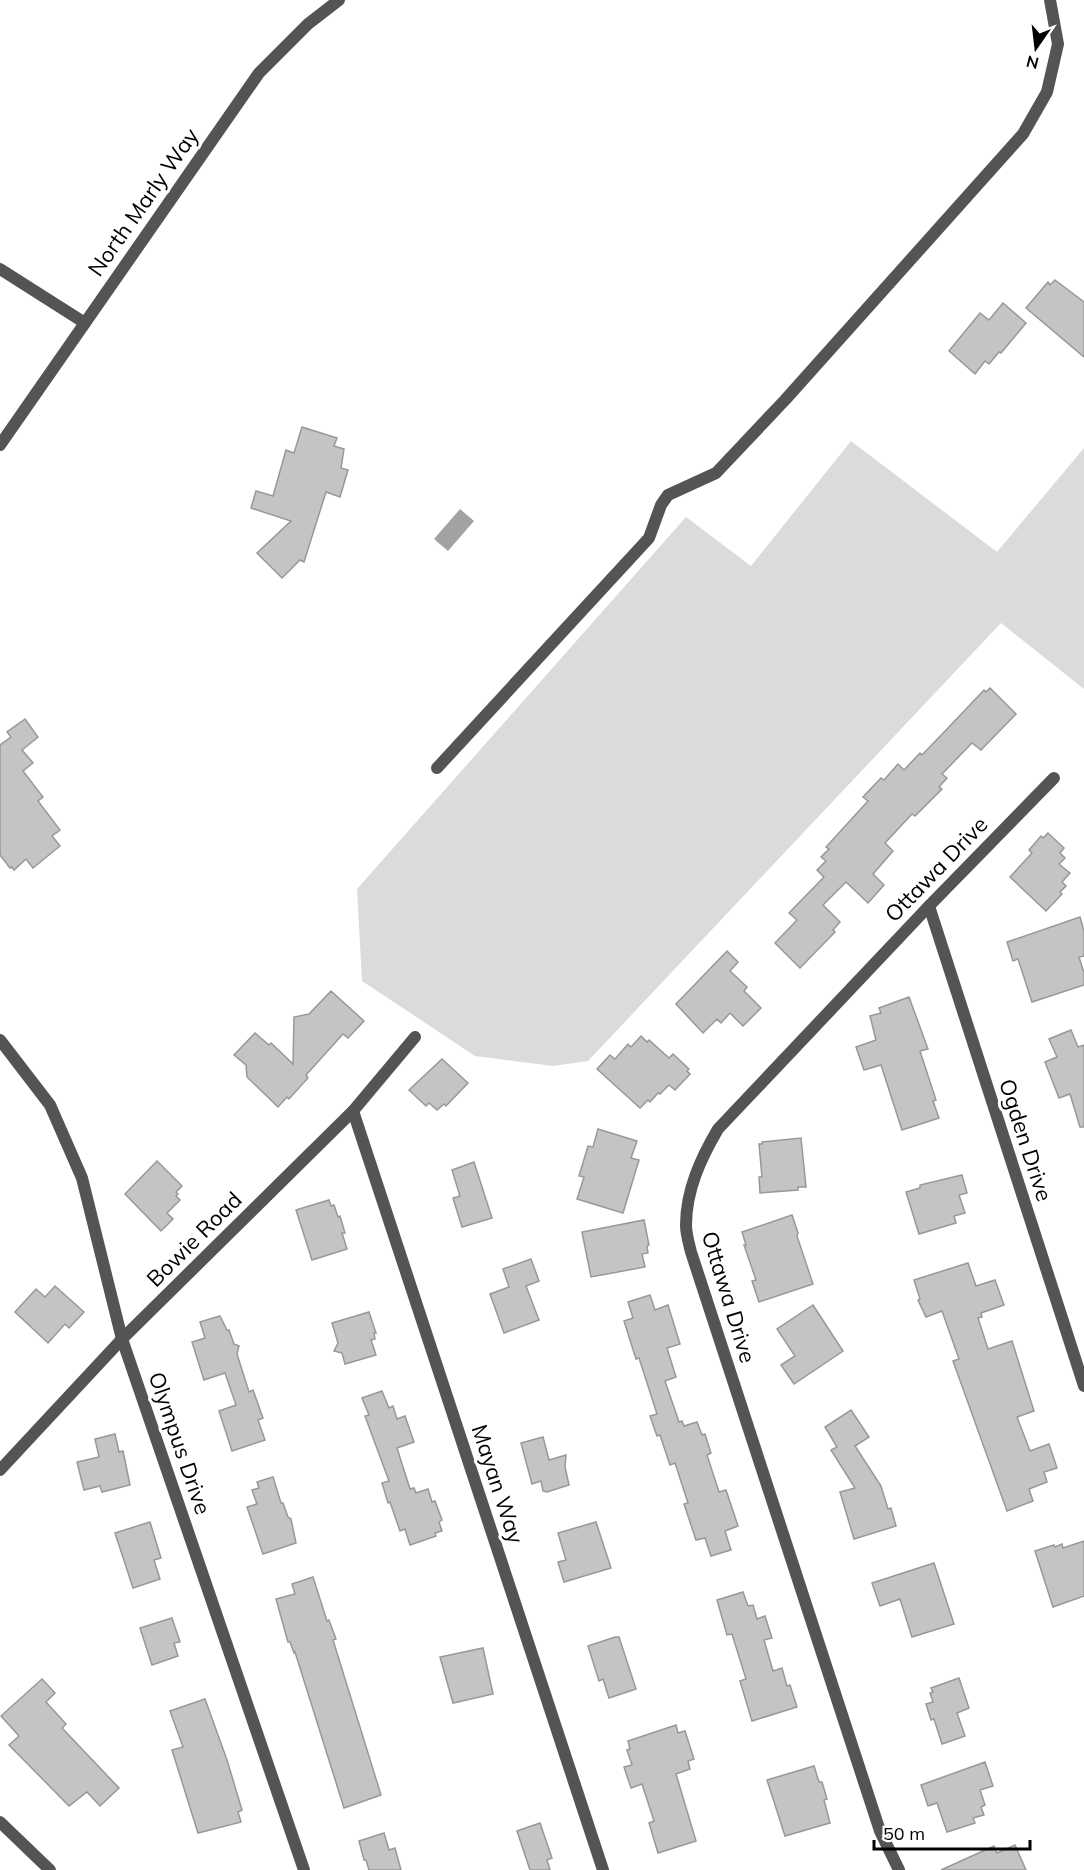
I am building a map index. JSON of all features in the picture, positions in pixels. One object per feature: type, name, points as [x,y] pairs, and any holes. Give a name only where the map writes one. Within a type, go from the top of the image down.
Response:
[{"type":"street","name":"North Marly Way","points":[[0,445],[259,73],[308,24],[339,0]]},
{"type":"street","points":[[437,768],[649,538],[661,504],[668,495],[716,473],[785,400],[1023,134],[1047,92],[1058,44],[1050,0]]},
{"type":"street","points":[[0,269],[84,323]]},
{"type":"street","name":"Ottawa Drive","points":[[899,1870],[880,1831],[691,1252],[686,1227],[688,1200],[700,1159],[718,1129],[1054,778]]},
{"type":"street","name":"Ogden Drive","points":[[929,906],[1084,1386]]},
{"type":"street","name":"Bowie Road","points":[[0,1470],[122,1339],[353,1111],[415,1037]]},
{"type":"street","name":"Olympus Drive","points":[[0,1040],[50,1105],[82,1178],[122,1339],[304,1870]]},
{"type":"street","name":"Mayan Way","points":[[353,1111],[603,1870]]},
{"type":"street","points":[[0,1822],[50,1870]]},
{"type":"shaded area","points":[[851,441],[997,552],[1084,448],[1084,689],[1001,623],[588,1061],[553,1066],[475,1056],[362,981],[357,889],[686,517],[751,566]]},
{"type":"shaded area","points":[[460,509],[474,521],[448,551],[434,539]]},
{"type":"building","points":[[1055,280],[1084,302],[1084,357],[1026,308],[1048,282],[1050,285]]},
{"type":"building","points":[[1003,303],[1026,323],[1001,353],[999,352],[989,364],[985,361],[975,374],[949,351],[980,313],[989,320]]},
{"type":"building","points":[[302,427],[337,438],[334,446],[344,449],[341,468],[348,470],[340,497],[326,492],[304,562],[300,560],[282,578],[257,553],[291,521],[251,508],[256,491],[273,496],[286,450],[294,453]]},
{"type":"building","points":[[990,688],[1016,714],[981,750],[972,743],[942,774],[947,778],[939,787],[942,789],[915,816],[912,814],[885,843],[893,851],[873,874],[884,885],[868,903],[846,882],[823,905],[840,922],[833,930],[835,932],[800,968],[775,943],[797,920],[789,913],[824,877],[817,870],[826,861],[821,857],[829,849],[826,847],[868,801],[863,797],[881,778],[884,780],[898,764],[904,770],[920,753],[922,755],[984,690],[986,692]]},
{"type":"building","points":[[25,719],[38,737],[22,750],[33,763],[23,771],[43,797],[38,801],[60,830],[52,836],[60,846],[33,868],[26,859],[14,870],[0,855],[0,745],[11,737],[7,732]]},
{"type":"building","points":[[1048,833],[1064,848],[1060,853],[1065,858],[1059,864],[1070,873],[1062,882],[1066,886],[1060,892],[1062,894],[1046,911],[1010,877],[1032,853],[1029,850],[1041,836],[1043,838]]},
{"type":"building","points":[[1080,917],[1084,931],[1084,956],[1079,957],[1084,973],[1084,985],[1032,1002],[1018,959],[1013,961],[1007,942]]},
{"type":"building","points":[[727,951],[738,962],[730,971],[747,987],[744,991],[761,1008],[743,1026],[730,1013],[721,1023],[717,1019],[703,1033],[676,1004]]},
{"type":"building","points":[[331,991],[364,1021],[348,1038],[343,1034],[306,1075],[308,1078],[289,1099],[287,1097],[278,1107],[247,1077],[246,1065],[234,1055],[255,1033],[269,1045],[271,1043],[293,1064],[294,1017],[309,1014]]},
{"type":"building","points":[[909,997],[928,1049],[920,1051],[936,1100],[933,1101],[939,1118],[902,1130],[881,1065],[864,1070],[856,1047],[876,1040],[870,1016],[881,1013],[879,1008]]},
{"type":"building","points":[[1071,1030],[1078,1047],[1084,1045],[1084,1127],[1080,1127],[1070,1094],[1059,1098],[1045,1062],[1057,1057],[1049,1039]]},
{"type":"building","points":[[641,1036],[669,1058],[673,1054],[689,1069],[687,1071],[690,1074],[675,1090],[669,1085],[640,1108],[597,1069],[610,1055],[615,1059],[628,1044],[631,1047]]},
{"type":"building","points":[[442,1059],[468,1083],[446,1106],[444,1104],[437,1110],[429,1103],[426,1106],[409,1090]]},
{"type":"building","points":[[598,1129],[637,1141],[631,1158],[639,1160],[623,1213],[577,1199],[584,1177],[579,1176],[588,1146],[593,1147]]},
{"type":"building","points":[[801,1138],[806,1187],[798,1187],[798,1190],[760,1193],[759,1177],[762,1177],[759,1144]]},
{"type":"building","points":[[157,1161],[182,1186],[176,1192],[180,1200],[167,1213],[173,1219],[161,1231],[125,1194]]},
{"type":"building","points":[[474,1162],[492,1218],[462,1227],[453,1198],[460,1196],[452,1170]]},
{"type":"building","points":[[962,1175],[967,1193],[959,1195],[965,1213],[954,1216],[956,1223],[919,1234],[906,1192],[920,1188],[920,1185]]},
{"type":"building","points":[[329,1200],[331,1206],[334,1205],[338,1217],[340,1216],[347,1249],[312,1260],[296,1210]]},
{"type":"building","points":[[792,1215],[813,1284],[759,1302],[752,1281],[756,1280],[742,1232]]},
{"type":"building","points":[[644,1220],[649,1245],[647,1246],[648,1253],[642,1254],[645,1267],[591,1277],[582,1232]]},
{"type":"building","points":[[531,1259],[539,1281],[526,1286],[539,1320],[504,1333],[490,1294],[509,1287],[503,1269]]},
{"type":"building","points":[[968,1263],[976,1286],[995,1280],[1004,1305],[981,1313],[982,1317],[978,1318],[988,1349],[1012,1341],[1034,1411],[1017,1417],[1030,1451],[1049,1444],[1057,1468],[1044,1472],[1047,1482],[1029,1489],[1033,1501],[1007,1511],[953,1361],[959,1359],[942,1311],[926,1317],[918,1300],[920,1299],[914,1280]]},
{"type":"building","points":[[55,1286],[84,1312],[69,1328],[65,1324],[48,1343],[15,1312],[36,1289],[45,1297]]},
{"type":"building","points":[[650,1295],[655,1310],[668,1305],[680,1344],[667,1348],[676,1377],[665,1381],[679,1422],[682,1421],[684,1426],[697,1422],[702,1435],[705,1434],[711,1453],[707,1455],[719,1492],[726,1490],[738,1526],[725,1531],[731,1550],[711,1556],[705,1538],[696,1540],[684,1504],[688,1503],[675,1463],[670,1465],[660,1435],[657,1436],[650,1416],[657,1414],[624,1321],[633,1318],[628,1302]]},
{"type":"building","points":[[813,1305],[843,1351],[794,1384],[781,1365],[795,1356],[777,1329]]},
{"type":"building","points":[[369,1312],[376,1333],[374,1333],[375,1339],[371,1340],[376,1355],[345,1364],[342,1353],[334,1351],[338,1343],[332,1323]]},
{"type":"building","points":[[220,1316],[234,1344],[239,1346],[237,1354],[249,1392],[253,1390],[263,1418],[258,1420],[265,1440],[232,1451],[219,1411],[236,1405],[225,1373],[204,1380],[192,1342],[205,1338],[200,1322]]},
{"type":"building","points":[[382,1391],[389,1408],[393,1406],[397,1419],[405,1416],[414,1442],[397,1448],[410,1489],[414,1488],[416,1493],[428,1489],[442,1520],[439,1522],[442,1531],[435,1533],[436,1536],[410,1545],[405,1529],[400,1531],[390,1502],[388,1503],[382,1483],[389,1481],[365,1416],[369,1415],[362,1398]]},
{"type":"building","points":[[851,1410],[869,1437],[855,1446],[881,1486],[896,1526],[854,1539],[840,1492],[855,1488],[831,1450],[837,1447],[825,1427]]},
{"type":"building","points":[[115,1434],[119,1452],[123,1451],[130,1485],[102,1492],[100,1486],[84,1490],[77,1462],[99,1457],[95,1439]]},
{"type":"building","points":[[543,1437],[549,1460],[566,1455],[565,1467],[569,1485],[547,1492],[543,1491],[541,1481],[532,1484],[521,1443]]},
{"type":"building","points":[[273,1477],[281,1503],[291,1519],[296,1543],[263,1554],[247,1507],[257,1504],[252,1490],[259,1488],[257,1482]]},
{"type":"building","points":[[150,1522],[161,1558],[154,1560],[160,1579],[133,1588],[115,1533]]},
{"type":"building","points":[[596,1522],[611,1568],[564,1582],[558,1562],[566,1560],[558,1533]]},
{"type":"building","points":[[1084,1541],[1084,1596],[1053,1607],[1035,1551],[1062,1544],[1063,1548]]},
{"type":"building","points":[[934,1563],[954,1624],[912,1637],[900,1599],[880,1606],[872,1583]]},
{"type":"building","points":[[313,1577],[327,1621],[329,1620],[336,1639],[333,1640],[381,1795],[344,1808],[295,1652],[288,1642],[276,1599],[295,1594],[292,1584]]},
{"type":"building","points":[[743,1592],[748,1606],[753,1605],[757,1619],[765,1616],[772,1638],[764,1640],[773,1671],[782,1668],[797,1707],[752,1721],[740,1681],[746,1679],[732,1634],[727,1635],[717,1600]]},
{"type":"building","points":[[172,1618],[180,1642],[174,1643],[178,1656],[152,1665],[140,1628]]},
{"type":"building","points":[[619,1637],[636,1689],[609,1698],[603,1679],[599,1681],[588,1646]]},
{"type":"building","points":[[483,1648],[493,1694],[453,1703],[440,1657]]},
{"type":"building","points":[[959,1678],[969,1708],[957,1713],[965,1736],[942,1744],[934,1719],[931,1720],[926,1704],[933,1702],[931,1688]]},
{"type":"building","points":[[42,1679],[55,1693],[46,1702],[66,1724],[62,1728],[119,1788],[100,1806],[87,1792],[69,1806],[9,1745],[19,1736],[1,1716]]},
{"type":"building","points":[[205,1699],[242,1810],[238,1812],[241,1822],[198,1833],[172,1750],[183,1747],[170,1711]]},
{"type":"building","points":[[676,1725],[678,1733],[685,1731],[694,1759],[688,1761],[690,1769],[676,1774],[696,1841],[658,1853],[649,1823],[654,1821],[642,1784],[631,1788],[624,1767],[632,1765],[627,1750],[630,1749],[628,1741]]},
{"type":"building","points":[[985,1762],[993,1786],[980,1790],[985,1805],[981,1807],[984,1815],[973,1818],[975,1823],[947,1832],[937,1803],[928,1806],[921,1785]]},
{"type":"building","points":[[814,1766],[827,1799],[824,1800],[830,1823],[785,1836],[767,1780]]},
{"type":"building","points":[[540,1823],[552,1858],[547,1860],[550,1870],[530,1870],[517,1831]]},
{"type":"building","points":[[384,1833],[389,1850],[395,1848],[401,1870],[369,1870],[364,1860],[359,1841]]},
{"type":"building","points":[[1015,1845],[1026,1870],[941,1870],[994,1846],[997,1853]]}]
